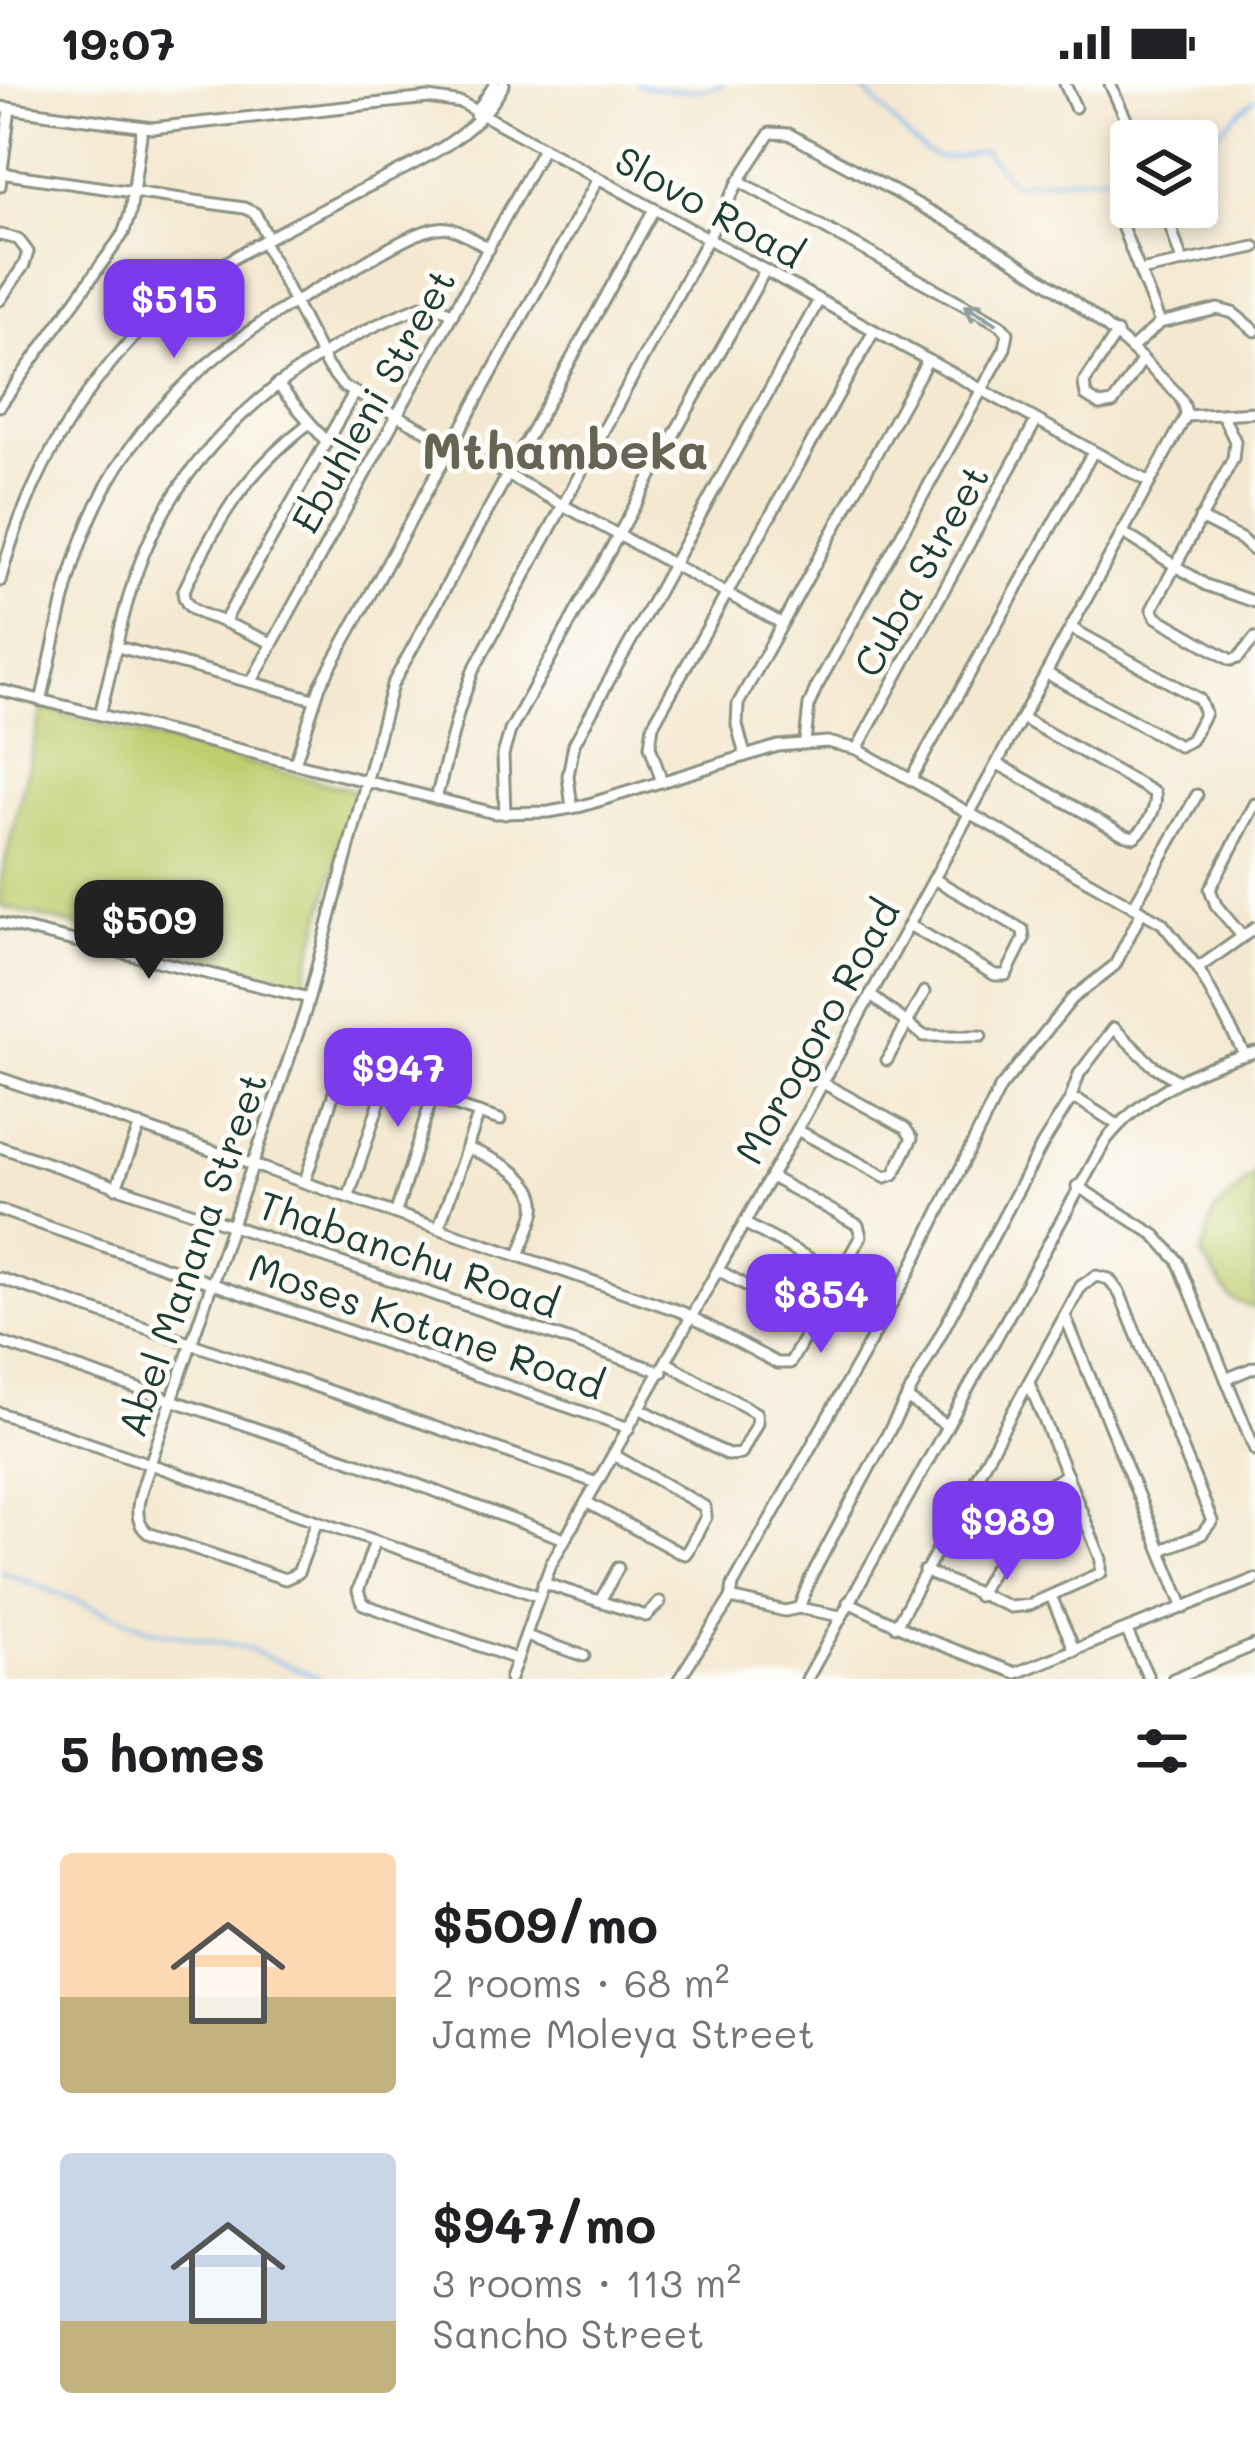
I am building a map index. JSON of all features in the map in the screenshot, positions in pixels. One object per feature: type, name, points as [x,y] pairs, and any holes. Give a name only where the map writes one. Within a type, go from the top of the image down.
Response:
[{"type":"street","points":[[0,581],[37,478],[90,391],[149,325],[198,282],[266,240],[433,153],[470,125],[500,84]]},
{"type":"street","points":[[1065,84],[1075,107]]},
{"type":"street","points":[[1110,84],[1127,120]]},
{"type":"street","name":"Slovo Road","points":[[5,107],[142,128],[437,98],[482,112],[1149,482]]},
{"type":"street","points":[[5,107],[1,178],[244,208],[255,214],[293,300],[339,382],[781,623]]},
{"type":"street","points":[[0,406],[119,241],[129,220],[142,128]]},
{"type":"street","points":[[436,799],[467,684],[770,134],[789,134],[1017,262],[1087,308],[1180,397],[1186,416],[1255,412]]},
{"type":"street","name":"Ebuhleni Street","points":[[252,680],[543,148]]},
{"type":"street","points":[[296,763],[314,699],[598,178]]},
{"type":"street","points":[[740,181],[1005,328],[1008,341],[816,688],[805,742]]},
{"type":"street","name":"Abel Manana Street","points":[[317,1521],[295,1576],[285,1579],[142,1529],[136,1516],[309,998],[364,781],[398,671],[654,209]]},
{"type":"street","points":[[41,700],[76,557],[118,466],[196,370],[293,300],[435,228],[452,229],[489,248]]},
{"type":"street","points":[[1123,228],[1160,323]]},
{"type":"street","points":[[1171,228],[1182,261]]},
{"type":"street","points":[[0,235],[18,239],[28,256],[0,300]]},
{"type":"street","points":[[1140,271],[1255,247]]},
{"type":"street","points":[[505,814],[503,755],[510,731],[764,272]]},
{"type":"street","points":[[572,808],[571,752],[819,300]]},
{"type":"street","points":[[100,714],[136,575],[172,498],[206,451],[277,384],[322,357],[421,306],[453,314]]},
{"type":"street","points":[[1132,348],[1160,323],[1224,309],[1255,331]]},
{"type":"street","points":[[662,782],[650,732],[874,331]]},
{"type":"street","points":[[1117,333],[1084,382],[1086,396],[1100,405],[1113,403],[1143,359]]},
{"type":"street","points":[[746,755],[736,725],[739,704],[927,361]]},
{"type":"street","points":[[277,384],[325,440]]},
{"type":"street","points":[[224,622],[354,393]]},
{"type":"street","name":"Morogoro Road","points":[[510,1679],[538,1596],[565,1539],[823,1083],[1186,416]]},
{"type":"street","points":[[1223,416],[1235,440],[1235,453],[1152,605],[1156,617],[1231,660],[1255,638]]},
{"type":"street","name":"Cuba Street","points":[[857,749],[1036,421]]},
{"type":"street","points":[[272,643],[187,606],[183,592],[244,484],[266,458],[308,424]]},
{"type":"street","points":[[911,779],[1093,452]]},
{"type":"street","points":[[1200,518],[1232,534],[1255,553]]},
{"type":"street","points":[[1122,532],[1214,589],[1255,602]]},
{"type":"street","points":[[1046,673],[1179,746],[1188,744],[1197,729],[1205,710],[1199,699],[1071,628]]},
{"type":"street","points":[[118,647],[314,699]]},
{"type":"street","points":[[0,690],[505,814],[572,808],[805,742],[857,749],[1170,930],[1250,1053],[1178,1081],[1118,1125],[1077,1186],[807,1679]]},
{"type":"street","points":[[998,764],[1123,834],[1134,837],[1142,831],[1156,803],[1155,793],[1022,718]]},
{"type":"street","points":[[679,1679],[731,1598],[733,1585],[793,1474],[910,1271],[1000,1088],[1072,999],[1115,965],[1137,909],[1197,795]]},
{"type":"street","points":[[1242,936],[1216,905],[1210,889],[1255,804]]},
{"type":"street","points":[[909,925],[995,975],[1006,975],[1024,939],[1023,930],[934,879]]},
{"type":"street","points":[[0,923],[309,998]]},
{"type":"street","points":[[1198,968],[1255,928]]},
{"type":"street","points":[[887,1060],[924,992]]},
{"type":"street","points":[[869,995],[931,1038],[964,1033],[981,1036]]},
{"type":"street","points":[[799,1608],[811,1577],[1070,1100],[1078,1074],[1112,1028],[1152,1065],[1178,1081]]},
{"type":"street","points":[[393,1052],[439,1070],[396,1212]]},
{"type":"street","points":[[304,1181],[338,1079],[348,1071],[500,1120]]},
{"type":"street","points":[[0,1078],[693,1317],[780,1364],[794,1359],[808,1333],[804,1316],[718,1270]]},
{"type":"street","points":[[349,1196],[386,1082]]},
{"type":"street","points":[[797,1130],[886,1177],[896,1172],[910,1147],[912,1138],[905,1128],[823,1083]]},
{"type":"street","points":[[1070,1100],[1080,1101],[1118,1125]]},
{"type":"street","points":[[439,1227],[479,1113]]},
{"type":"street","points":[[116,1188],[140,1125]]},
{"type":"street","name":"Thabanchu Road","points":[[0,1147],[664,1368],[756,1414],[757,1423],[741,1454],[728,1455],[641,1409]]},
{"type":"street","points":[[467,1148],[506,1165],[534,1197],[535,1211],[519,1256]]},
{"type":"street","points":[[744,1223],[833,1270],[842,1268],[852,1253],[861,1235],[857,1223],[771,1177]]},
{"type":"street","points":[[1077,1186],[1144,1227],[1170,1250],[1185,1274],[1255,1450]]},
{"type":"street","name":"Moses Kotane Road","points":[[0,1210],[629,1427]]},
{"type":"street","points":[[896,1626],[1064,1316],[1086,1280],[1100,1275],[1120,1294],[1212,1521],[1202,1534],[1160,1550]]},
{"type":"street","points":[[0,1278],[597,1483]]},
{"type":"street","points":[[1064,1316],[1184,1608]]},
{"type":"street","points":[[0,1342],[565,1539]]},
{"type":"street","points":[[1226,1379],[1255,1367]]},
{"type":"street","points":[[924,1571],[978,1596],[1020,1606],[1096,1578],[1102,1568],[1029,1383]]},
{"type":"street","points":[[908,1399],[946,1425]]},
{"type":"street","points":[[0,1413],[538,1596]]},
{"type":"street","points":[[586,1502],[679,1552],[688,1550],[706,1517],[705,1507],[614,1455]]},
{"type":"street","points":[[978,1596],[1036,1491],[1066,1475]]},
{"type":"street","points":[[375,1540],[358,1591],[363,1604],[516,1659]]},
{"type":"street","points":[[600,1601],[617,1568]]},
{"type":"street","points":[[848,1602],[1016,1676],[1255,1579]]},
{"type":"street","points":[[544,1582],[646,1616],[660,1602]]},
{"type":"street","points":[[1052,1596],[1075,1651]]},
{"type":"street","points":[[731,1598],[785,1611],[799,1608],[840,1616]]},
{"type":"street","points":[[1127,1631],[1149,1679]]},
{"type":"street","points":[[526,1636],[584,1656]]},
{"type":"street","points":[[1173,1679],[1255,1646]]},
{"type":"street","points":[[1207,1666],[1212,1679]]},
{"type":"green space","points":[[42,709],[356,791],[303,985],[0,906],[0,884]]},
{"type":"green space","points":[[1255,1172],[1255,1309],[1231,1299],[1202,1256],[1213,1214]]},
{"type":"waterway","points":[[636,84],[668,90],[723,84]]},
{"type":"waterway","points":[[854,84],[933,156],[984,151],[1012,183],[1110,174]]},
{"type":"waterway","points":[[1218,132],[1255,99]]},
{"type":"waterway","points":[[0,1571],[152,1630],[240,1646],[321,1679]]},
{"type":"district","name":"Mthambeka","points":[[565,448]]}]
